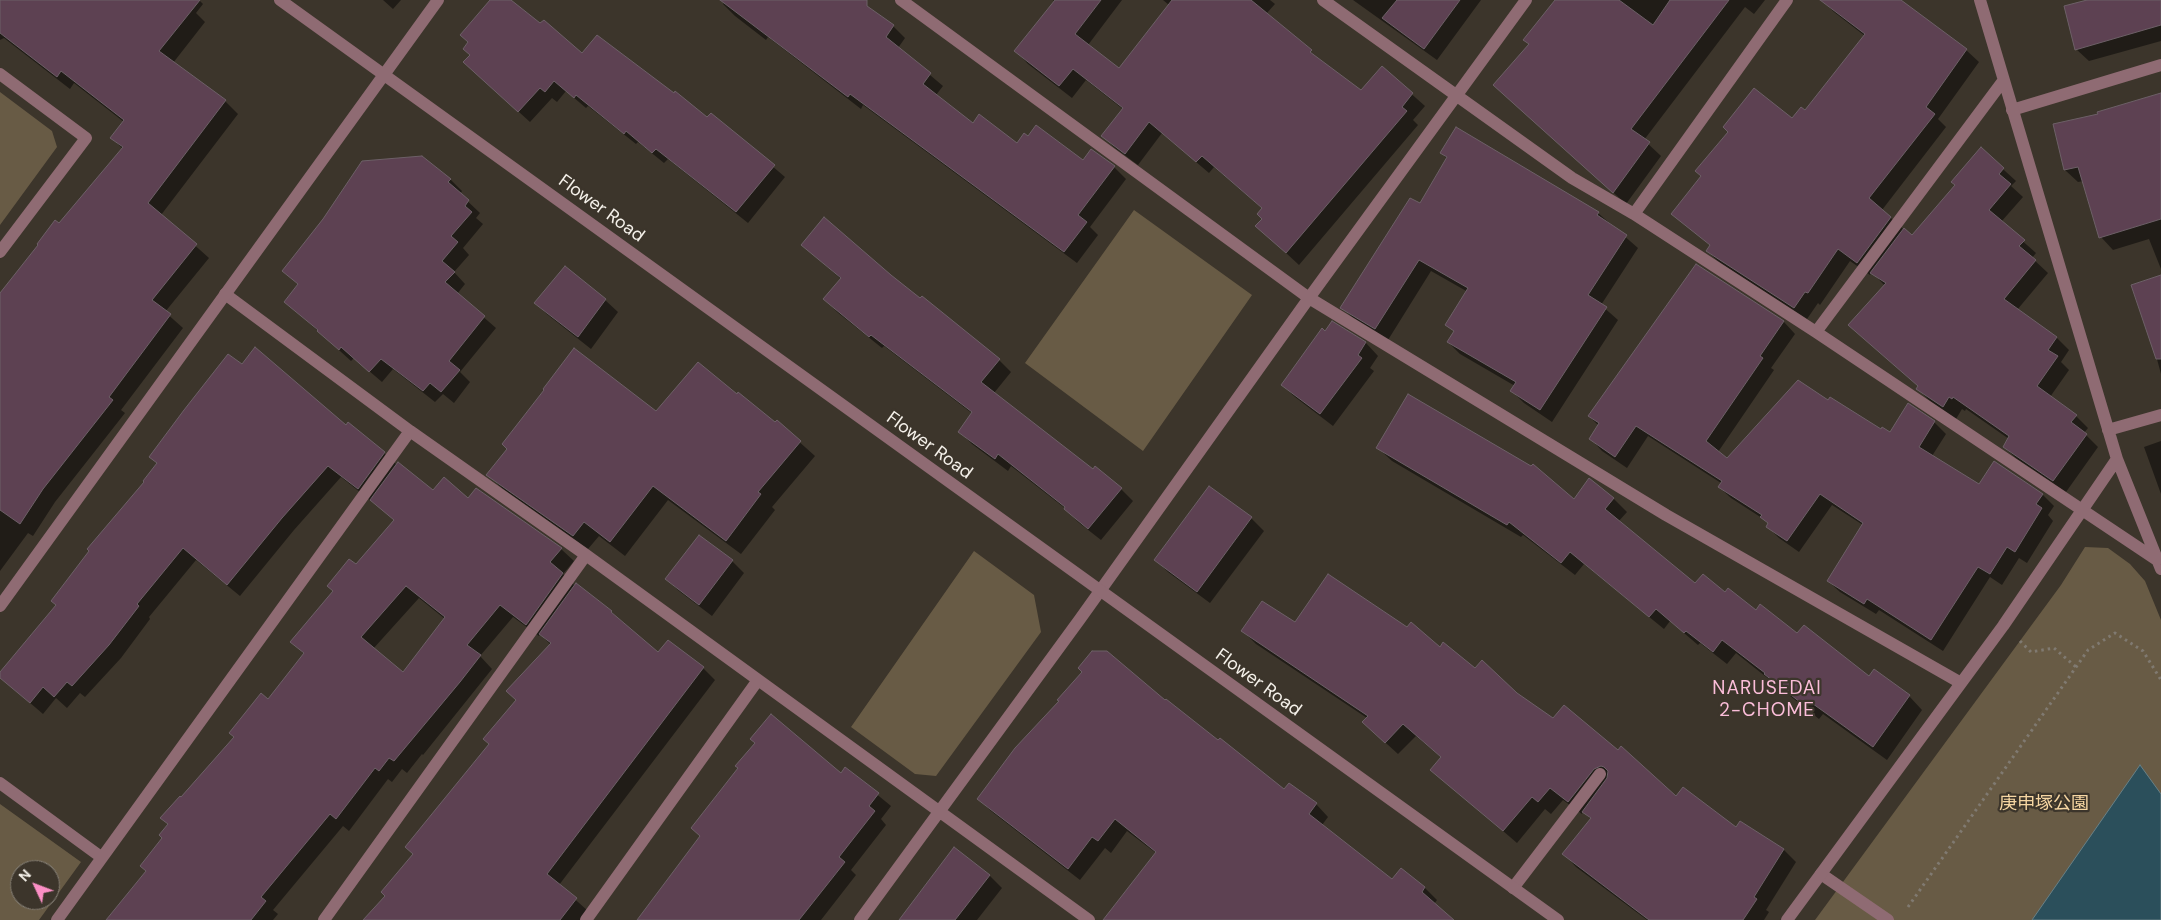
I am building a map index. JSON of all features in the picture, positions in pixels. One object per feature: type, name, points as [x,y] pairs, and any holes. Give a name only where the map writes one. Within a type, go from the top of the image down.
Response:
[{"type":"street","name":"Flower Road","points":[[280,0],[1558,920]]},
{"type":"street","points":[[0,606],[438,0]]},
{"type":"street","points":[[901,0],[1309,298],[1666,515],[1962,683]]},
{"type":"street","points":[[1323,0],[1456,97],[1572,178],[1634,214],[1816,332],[2082,510],[2159,564]]},
{"type":"street","points":[[860,920],[1526,0]]},
{"type":"street","points":[[1634,214],[1787,0]]},
{"type":"street","points":[[1980,0],[2117,460],[2159,564]]},
{"type":"street","points":[[2012,110],[2161,65]]},
{"type":"street","points":[[0,74],[86,138],[0,252]]},
{"type":"street","points":[[1816,332],[2003,81]]},
{"type":"street","points":[[226,294],[410,431],[586,555],[1090,920]]},
{"type":"street","points":[[2108,430],[2161,415]]},
{"type":"street","points":[[57,920],[101,856],[410,431]]},
{"type":"street","points":[[1787,920],[2003,626],[2117,460]]},
{"type":"street","points":[[324,920],[586,555]]},
{"type":"street","points":[[586,920],[758,680]]},
{"type":"street","points":[[1513,888],[1600,774]]},
{"type":"street","points":[[0,783],[101,856]]},
{"type":"street","points":[[1821,874],[1888,920]]},
{"type":"path","points":[[2003,626],[2031,652],[2054,648],[2076,666]]},
{"type":"path","points":[[1905,912],[2088,650],[2115,633],[2143,651],[2161,680]]},
{"type":"green space","points":[[0,92],[52,131],[57,147],[0,225]]},
{"type":"green space","points":[[1134,210],[1252,295],[1143,451],[1025,363]]},
{"type":"green space","name":"庚申塚公園","points":[[2085,547],[2108,548],[2130,564],[2145,581],[2161,620],[2161,920],[1815,920],[2061,585]]},
{"type":"green space","points":[[974,551],[1034,595],[1041,632],[936,776],[915,774],[851,727]]},
{"type":"green space","points":[[0,804],[81,862],[60,891],[60,860],[10,860],[10,910],[46,910],[39,920],[0,920]]},
{"type":"water","points":[[2140,765],[2161,794],[2161,920],[2032,920]]},
{"type":"building","points":[[0,0],[200,0],[159,51],[226,100],[148,203],[197,244],[152,300],[171,314],[109,397],[113,400],[43,489],[20,524],[0,510],[0,293],[55,220],[59,223],[123,147],[110,138],[124,120],[61,71],[57,77],[0,33]]},
{"type":"building","points":[[490,0],[511,0],[540,23],[544,20],[582,53],[597,35],[674,93],[675,91],[707,117],[711,113],[775,165],[736,212],[656,149],[652,153],[626,131],[624,134],[576,95],[574,98],[554,81],[545,92],[540,88],[518,112],[463,62],[470,55],[463,49],[468,42],[460,35]]},
{"type":"building","points":[[720,0],[867,0],[867,6],[894,25],[886,37],[931,73],[923,84],[973,123],[979,114],[1017,143],[1024,133],[1028,136],[1036,125],[1083,160],[1091,149],[1115,166],[1078,215],[1087,222],[1064,252],[850,94],[848,97]]},
{"type":"building","points":[[1055,0],[1101,0],[1075,34],[1119,68],[1172,0],[1251,0],[1312,50],[1310,52],[1361,90],[1382,66],[1413,93],[1402,107],[1407,111],[1286,253],[1255,226],[1262,219],[1257,214],[1262,208],[1202,156],[1196,162],[1149,122],[1125,154],[1101,136],[1123,108],[1073,69],[1059,86],[1014,51]]},
{"type":"building","points":[[1397,0],[1460,0],[1424,49],[1382,18]]},
{"type":"building","points":[[1555,0],[1619,0],[1653,25],[1670,0],[1729,0],[1631,129],[1650,142],[1613,193],[1493,85],[1529,44],[1523,40]]},
{"type":"building","points":[[1820,0],[1901,0],[1967,49],[1926,107],[1935,114],[1869,198],[1891,217],[1857,263],[1838,249],[1808,293],[1805,292],[1794,308],[1706,251],[1710,245],[1671,214],[1701,176],[1695,171],[1728,132],[1723,127],[1754,88],[1792,118],[1801,107],[1805,110],[1865,34]]},
{"type":"building","points":[[2087,0],[2161,0],[2161,25],[2075,50],[2064,6]]},
{"type":"building","points":[[2161,93],[2161,219],[2099,238],[2078,167],[2064,170],[2053,124],[2098,114],[2097,112]]},
{"type":"building","points":[[1456,127],[1599,212],[1597,215],[1627,235],[1588,295],[1607,307],[1540,410],[1510,391],[1516,382],[1447,342],[1454,331],[1445,325],[1468,288],[1419,260],[1375,329],[1340,308],[1410,198],[1420,203],[1447,157],[1440,153]]},
{"type":"building","points":[[1981,147],[2004,168],[1999,174],[2011,184],[1989,210],[2025,240],[2019,246],[2036,260],[2004,299],[2057,337],[2048,350],[2058,356],[2037,386],[2077,415],[2071,422],[2087,434],[2053,481],[2003,447],[2009,436],[1953,397],[1952,399],[1949,397],[1943,407],[1916,389],[1918,386],[1848,325],[1886,283],[1870,273],[1904,228],[1912,235],[1955,185],[1951,182]]},
{"type":"building","points":[[422,156],[451,179],[448,182],[469,200],[465,206],[472,212],[451,236],[458,242],[442,261],[455,272],[445,282],[485,316],[449,361],[460,370],[441,392],[430,383],[423,391],[381,359],[369,372],[341,347],[339,350],[284,302],[298,284],[282,271],[323,219],[362,161]]},
{"type":"building","points":[[824,217],[891,275],[920,298],[922,296],[1000,359],[981,382],[1093,469],[1095,466],[1122,488],[1088,529],[1064,509],[1065,507],[998,454],[995,459],[958,432],[972,412],[871,335],[869,337],[823,299],[841,278],[801,245]]},
{"type":"building","points":[[1696,264],[1784,321],[1760,356],[1763,358],[1706,441],[1727,458],[1798,380],[1828,400],[1830,397],[1881,429],[1882,427],[1890,432],[1908,403],[1935,421],[1919,447],[1979,484],[1994,461],[2043,494],[2036,504],[2042,508],[2015,552],[2007,547],[1990,574],[1978,567],[1931,640],[1867,599],[1864,604],[1827,581],[1863,523],[1820,494],[1787,541],[1766,527],[1768,523],[1760,517],[1762,515],[1718,487],[1722,481],[1636,426],[1615,457],[1589,439],[1599,423],[1588,416]]},
{"type":"building","points":[[565,266],[606,299],[578,337],[534,303]]},
{"type":"building","points":[[2161,275],[2161,359],[2156,359],[2131,285]]},
{"type":"building","points":[[1332,321],[1366,342],[1358,355],[1362,358],[1320,414],[1281,385],[1322,328],[1325,331]]},
{"type":"building","points":[[255,347],[346,425],[348,422],[385,452],[358,489],[328,466],[227,585],[183,548],[137,604],[139,606],[109,645],[72,686],[67,682],[54,697],[43,687],[30,703],[0,678],[0,672],[56,605],[51,601],[89,551],[87,549],[144,482],[157,463],[149,457],[184,410],[228,354],[242,364]]},
{"type":"building","points":[[574,348],[656,411],[698,362],[775,422],[777,420],[801,441],[758,492],[761,494],[726,541],[653,486],[610,542],[584,522],[573,536],[486,475],[507,449],[502,444]]},
{"type":"building","points":[[1408,394],[1531,466],[1533,464],[1574,499],[1589,478],[1614,498],[1605,509],[1695,583],[1703,574],[1725,592],[1728,588],[1756,610],[1760,604],[1797,633],[1804,625],[1869,676],[1874,669],[1910,695],[1873,747],[1809,701],[1805,706],[1722,640],[1713,652],[1686,631],[1684,633],[1656,609],[1649,617],[1570,552],[1561,563],[1509,522],[1507,525],[1376,448]]},
{"type":"building","points":[[398,462],[433,490],[444,477],[468,498],[476,488],[562,548],[550,562],[563,573],[526,625],[500,605],[467,645],[481,655],[460,682],[394,761],[389,758],[379,771],[375,768],[336,819],[330,814],[261,897],[266,901],[251,920],[106,920],[146,871],[140,866],[162,838],[159,835],[168,824],[160,818],[234,737],[229,733],[261,693],[268,699],[304,653],[290,642],[333,591],[327,586],[349,559],[356,564],[394,520],[370,500]],"holes":[[[406,586],[445,617],[403,672],[361,637]]]},
{"type":"building","points":[[1209,486],[1252,517],[1197,592],[1154,560]]},
{"type":"building","points":[[699,535],[733,560],[699,605],[665,579]]},
{"type":"building","points":[[1328,574],[1407,627],[1411,622],[1440,647],[1443,642],[1475,668],[1482,660],[1517,693],[1553,718],[1564,705],[1618,750],[1621,746],[1676,796],[1683,787],[1736,827],[1740,821],[1784,849],[1754,897],[1757,899],[1743,920],[1649,920],[1562,854],[1591,818],[1582,812],[1607,778],[1608,771],[1604,767],[1601,766],[1594,769],[1568,802],[1550,788],[1538,802],[1532,797],[1503,831],[1430,770],[1441,757],[1403,724],[1385,743],[1362,722],[1368,716],[1241,631],[1262,601],[1295,622]]},
{"type":"building","points":[[576,583],[612,611],[658,652],[668,640],[704,667],[547,874],[577,898],[560,920],[363,920],[385,896],[381,892],[413,854],[405,847],[489,744],[483,739],[516,700],[506,691],[551,643],[539,634]]},
{"type":"building","points":[[1092,651],[1107,651],[1165,700],[1218,740],[1220,738],[1284,789],[1289,783],[1317,803],[1309,814],[1392,879],[1401,868],[1425,887],[1422,892],[1454,920],[1103,920],[1156,852],[1115,819],[1098,841],[1092,837],[1068,869],[977,799],[1015,748],[1059,701],[1057,700],[1082,672],[1078,668]]},
{"type":"building","points":[[771,714],[841,773],[845,767],[879,793],[869,806],[875,811],[839,857],[845,862],[799,920],[637,920],[700,836],[691,828],[738,768],[735,766],[755,743],[750,739]]},
{"type":"building","points":[[954,847],[990,875],[955,920],[899,920]]},
{"type":"district","name":"NARUSEDAI 2-CHOME","points":[[1767,700]]}]
